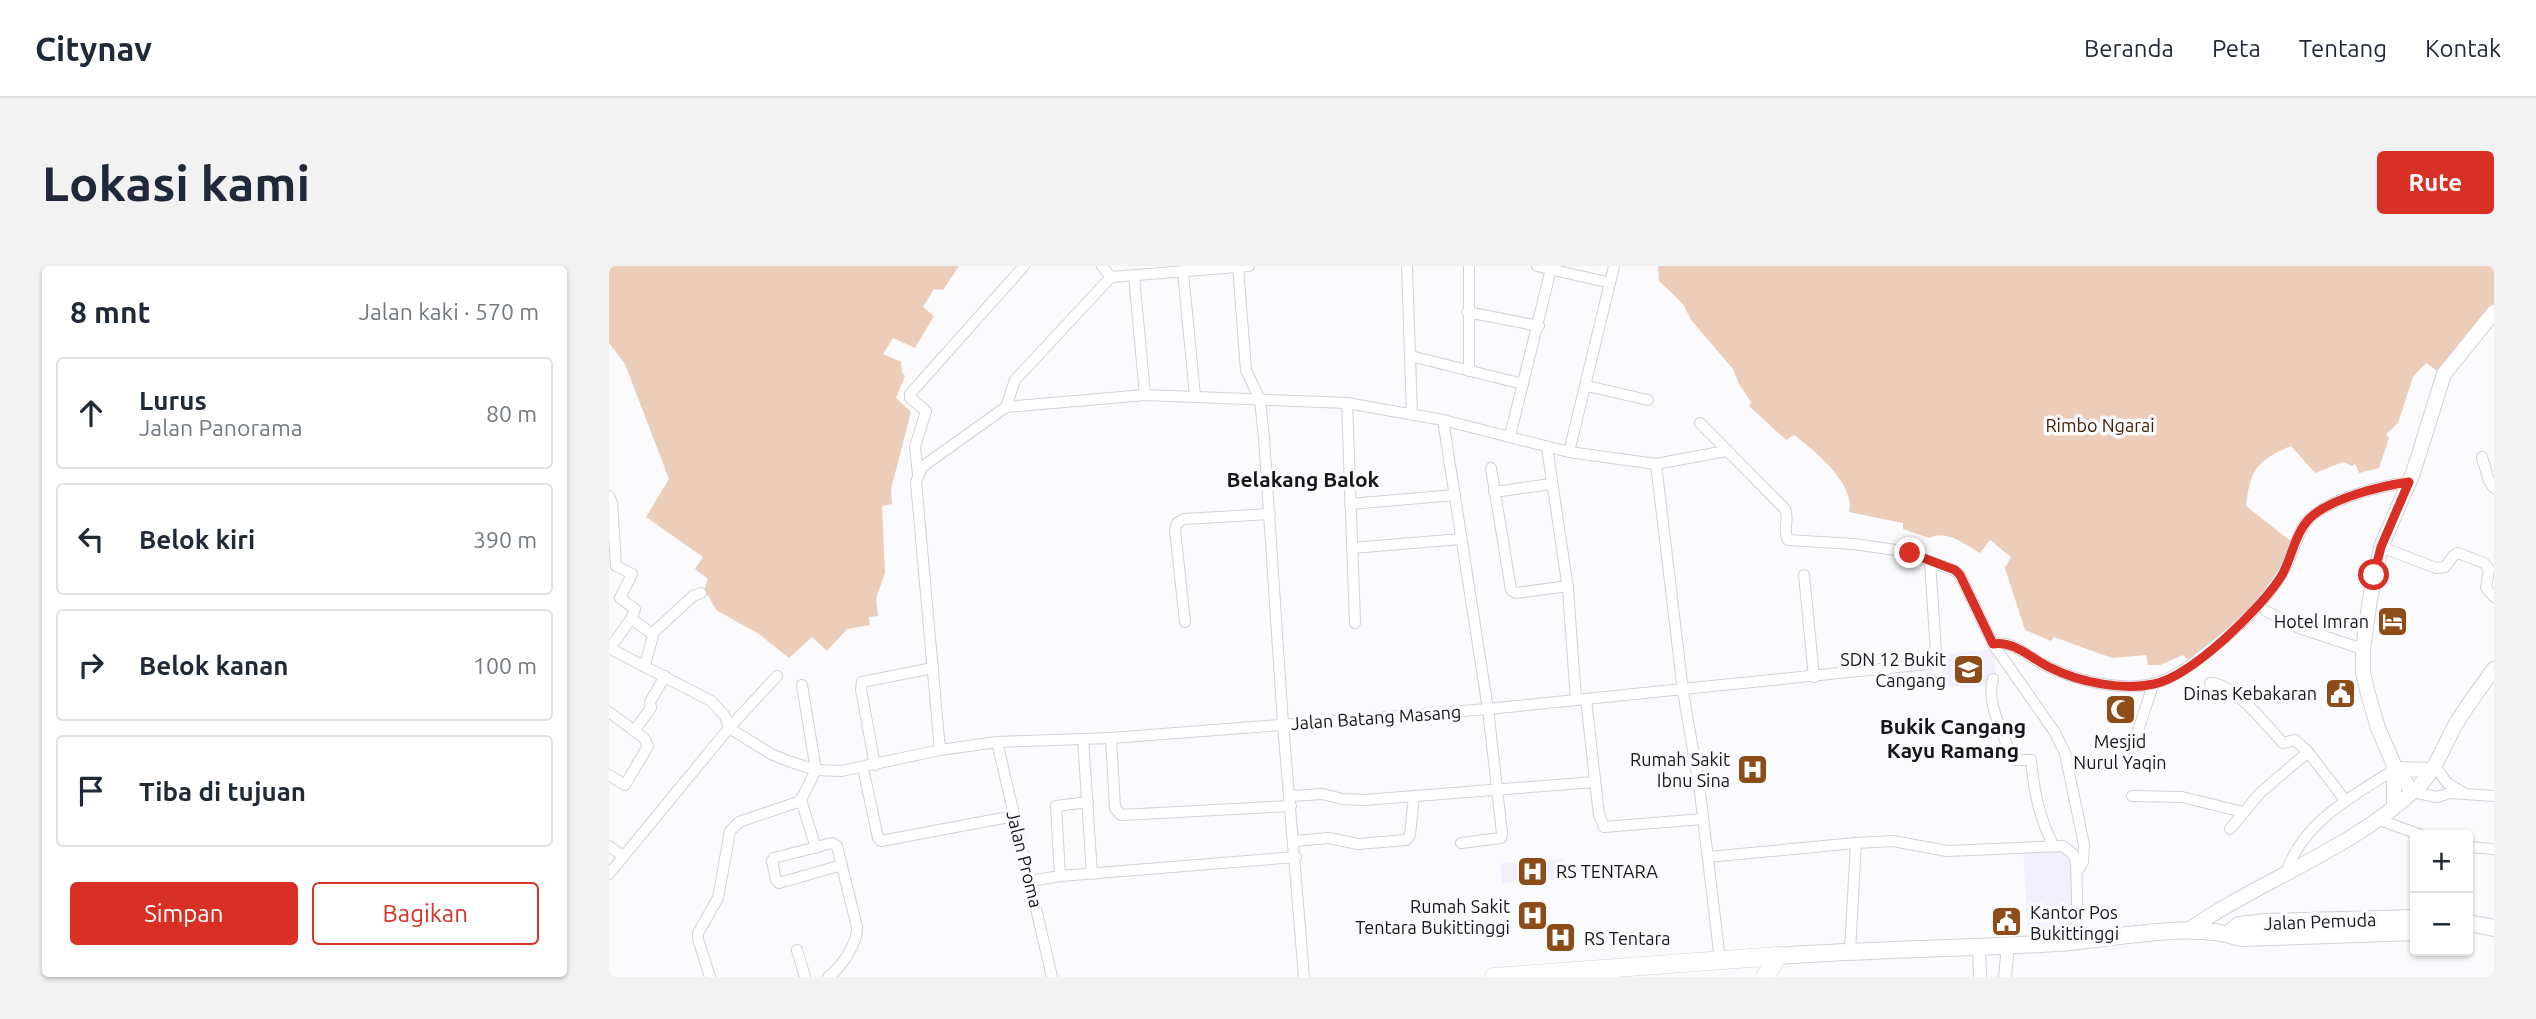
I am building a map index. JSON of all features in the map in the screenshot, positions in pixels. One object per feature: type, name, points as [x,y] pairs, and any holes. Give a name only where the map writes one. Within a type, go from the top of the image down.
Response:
[{"type":"highway","points":[[1494,977],[1778,956]]},
{"type":"highway","points":[[1765,977],[1778,956]]},
{"type":"main road","points":[[2412,792],[2395,768],[2371,707],[2363,672],[2363,649],[2374,575],[2381,547],[2409,482],[2444,374],[2494,312]]},
{"type":"main road","points":[[2187,930],[2232,900],[2285,873],[2377,819],[2412,792],[2432,767],[2462,715],[2494,669]]},
{"type":"main road","points":[[2395,768],[2432,767]]},
{"type":"main road","points":[[2394,806],[2395,768]]},
{"type":"main road","name":"Jalan Pemuda","points":[[2228,934],[2239,925],[2266,922],[2410,918]]},
{"type":"main road","points":[[2473,925],[2494,928]]},
{"type":"main road","name":"Jalan Pemuda","points":[[1778,956],[2078,942],[2187,930],[2241,938],[2410,932]]},
{"type":"street","points":[[918,474],[915,452],[926,411],[910,398],[910,394],[1024,266]]},
{"type":"street","points":[[1102,266],[1111,277]]},
{"type":"street","points":[[1408,266],[1412,415]]},
{"type":"street","points":[[1469,266],[1469,371]]},
{"type":"street","points":[[1538,266],[1610,283]]},
{"type":"street","points":[[1569,452],[1614,266]]},
{"type":"street","points":[[1006,407],[1015,380],[1111,277],[1244,267],[1246,370],[1260,400],[1304,977]]},
{"type":"street","points":[[1510,436],[1551,269]]},
{"type":"street","points":[[1183,272],[1195,396]]},
{"type":"street","points":[[1134,276],[1145,395]]},
{"type":"street","points":[[1467,312],[1539,326]]},
{"type":"street","points":[[1411,356],[1523,384]]},
{"type":"street","points":[[1587,386],[1648,400]]},
{"type":"street","points":[[940,750],[916,482],[922,467],[1006,407],[1145,395],[1347,403],[1443,420],[1569,452],[1656,464],[1726,451]]},
{"type":"street","points":[[1347,403],[1355,623]]},
{"type":"street","points":[[1443,420],[1488,709],[1501,838],[1461,843]]},
{"type":"street","points":[[1700,423],[1785,509],[1785,533],[1788,540],[1910,553],[1955,570],[1965,580],[1993,644],[2054,731],[2065,753],[2084,845],[2083,862],[2077,872]]},
{"type":"street","points":[[1547,447],[1568,586],[1581,700],[1599,815],[1604,827],[1703,819]]},
{"type":"street","points":[[2482,457],[2489,481],[2494,488]]},
{"type":"street","points":[[1656,464],[1683,691],[1703,819],[1720,960]]},
{"type":"street","points":[[1491,468],[1511,590],[1516,593],[1568,586]]},
{"type":"street","points":[[1993,644],[2012,646],[2055,670],[2101,684],[2153,685],[2167,680],[2248,619],[2276,584],[2289,562],[2301,530],[2312,516],[2378,486],[2409,482]]},
{"type":"street","points":[[1494,492],[1552,484]]},
{"type":"street","points":[[1350,505],[1455,495]]},
{"type":"street","points":[[609,496],[612,503],[616,566],[632,574],[620,598],[635,609],[631,619],[609,648],[711,701],[725,716],[729,728]]},
{"type":"street","points":[[1185,622],[1175,530],[1177,523],[1184,519],[1270,514]]},
{"type":"street","points":[[1352,548],[1461,539]]},
{"type":"street","points":[[2381,547],[2436,569],[2445,567],[2458,553],[2484,563],[2489,569],[2486,588],[2494,597]]},
{"type":"street","name":"Jalan Batang Masang","points":[[729,728],[771,754],[816,770],[841,771],[940,750],[997,742],[1083,739],[1488,709],[1928,664],[1933,661],[1936,653],[1930,561]]},
{"type":"street","points":[[1804,575],[1814,677]]},
{"type":"street","points":[[645,665],[653,634],[692,596],[701,593]]},
{"type":"street","points":[[2266,611],[2292,626],[2363,649]]},
{"type":"street","points":[[631,619],[653,634]]},
{"type":"street","points":[[875,765],[861,690],[862,682],[933,668]]},
{"type":"street","points":[[634,731],[650,709],[650,702],[665,676]]},
{"type":"street","points":[[609,874],[729,728],[777,676]]},
{"type":"street","points":[[1993,679],[1990,687],[1993,705],[2013,761],[2031,760],[2035,794],[2042,821],[2053,845]]},
{"type":"street","points":[[2210,683],[2221,685],[2234,694],[2283,743],[2295,740],[2308,752],[2345,800]]},
{"type":"street","points":[[710,977],[698,933],[718,898],[730,831],[739,822],[801,800],[816,770],[802,685]]},
{"type":"street","points":[[2133,746],[2153,685]]},
{"type":"street","points":[[609,712],[647,743],[645,754],[625,785],[609,775]]},
{"type":"street","points":[[1111,737],[1115,808],[1121,815],[1291,801],[1322,794],[1342,799],[1364,800],[1595,782]]},
{"type":"street","points":[[1083,739],[1092,874]]},
{"type":"street","name":"Jalan Proma","points":[[997,742],[1052,977]]},
{"type":"street","points":[[2230,829],[2260,793],[2308,752]]},
{"type":"street","points":[[2432,767],[2447,783],[2464,794]]},
{"type":"street","points":[[863,768],[878,838],[881,841],[1014,816]]},
{"type":"street","points":[[2285,873],[2296,849],[2309,832],[2345,800],[2395,768]]},
{"type":"street","points":[[2412,792],[2437,797],[2450,793],[2494,796]]},
{"type":"street","points":[[1294,841],[1329,838],[1358,844],[1406,840],[1410,835],[1414,796]]},
{"type":"street","points":[[2132,796],[2182,797],[2242,812]]},
{"type":"street","points":[[801,800],[816,848]]},
{"type":"street","points":[[1060,876],[1056,806],[1088,802]]},
{"type":"street","points":[[2377,819],[2410,831]]},
{"type":"street","points":[[1708,857],[1856,843],[1901,842],[1947,851],[2063,846],[2076,860],[2078,942]]},
{"type":"street","points":[[1850,951],[1856,843]]},
{"type":"street","points":[[828,977],[836,970],[857,936],[857,927],[842,865],[835,844],[774,858],[772,863],[778,882],[842,865]]},
{"type":"street","points":[[609,846],[623,856]]},
{"type":"street","points":[[2473,847],[2494,849]]},
{"type":"street","points":[[1031,881],[1060,876],[1296,857]]},
{"type":"street","points":[[1979,946],[1980,977]]},
{"type":"street","points":[[2005,977],[2008,946]]},
{"type":"street","points":[[797,950],[805,977]]},
{"type":"shaded area","name":"SDN 12 Bukit Cangang","points":[[1993,649],[1997,682],[1988,686],[1943,687],[1943,655]]},
{"type":"shaded area","points":[[2059,848],[2071,859],[2074,930],[2028,935],[2023,849]]},
{"type":"shaded area","name":"RS TENTARA","points":[[1564,859],[1566,879],[1502,883],[1501,863]]},
{"type":"green space","points":[[609,266],[959,266],[943,290],[934,289],[923,307],[934,316],[915,348],[893,338],[883,354],[901,362],[905,376],[896,398],[911,412],[891,489],[892,504],[882,506],[885,573],[876,598],[878,616],[869,617],[870,625],[847,629],[827,651],[812,637],[789,658],[759,634],[716,610],[703,592],[708,579],[695,569],[703,557],[646,517],[669,479],[625,364],[609,343]]},
{"type":"green space","name":"Rimbo Ngarai","points":[[1658,266],[2494,266],[2494,314],[2443,375],[2426,363],[2413,377],[2398,423],[2386,434],[2389,438],[2379,468],[2359,473],[2355,464],[2352,466],[2343,462],[2315,473],[2291,446],[2270,456],[2257,468],[2250,483],[2246,506],[2297,546],[2287,573],[2191,663],[2183,655],[2160,665],[2148,665],[2146,655],[2112,658],[2054,637],[2051,641],[2025,630],[2005,568],[2011,557],[1990,540],[1980,553],[1949,536],[1929,538],[1903,529],[1903,523],[1849,512],[1846,490],[1832,469],[1794,435],[1786,440],[1749,406],[1751,402],[1733,369],[1691,320],[1683,304],[1659,281]]},
{"type":"place","name":"Hotel Imran","points":[[2392,621]]},
{"type":"place","name":"SDN 12 Bukit Cangang","points":[[1969,669]]},
{"type":"place","name":"Dinas Kebakaran","points":[[2340,693]]},
{"type":"place","name":"Mesjid Nurul Yaqin","points":[[2120,710]]},
{"type":"place","name":"Rumah Sakit Ibnu Sina","points":[[1753,769]]},
{"type":"place","name":"RS TENTARA","points":[[1533,871]]},
{"type":"place","name":"Rumah Sakit Tentara Bukittinggi","points":[[1533,916]]},
{"type":"place","name":"Kantor Pos Bukittinggi","points":[[2007,922]]},
{"type":"place","name":"RS Tentara","points":[[1561,938]]},
{"type":"district","name":"Belakang Balok","points":[[1303,479]]},
{"type":"district","name":"Bukik Cangang Kayu Ramang","points":[[1953,738]]},
{"type":"route","points":[[1910,553],[1955,570],[1965,580],[1993,644],[2012,646],[2055,670],[2084,680],[2118,685],[2153,685],[2167,680],[2225,639],[2265,600],[2289,562],[2303,527],[2319,511],[2378,486],[2409,482],[2381,547],[2374,575]]}]
